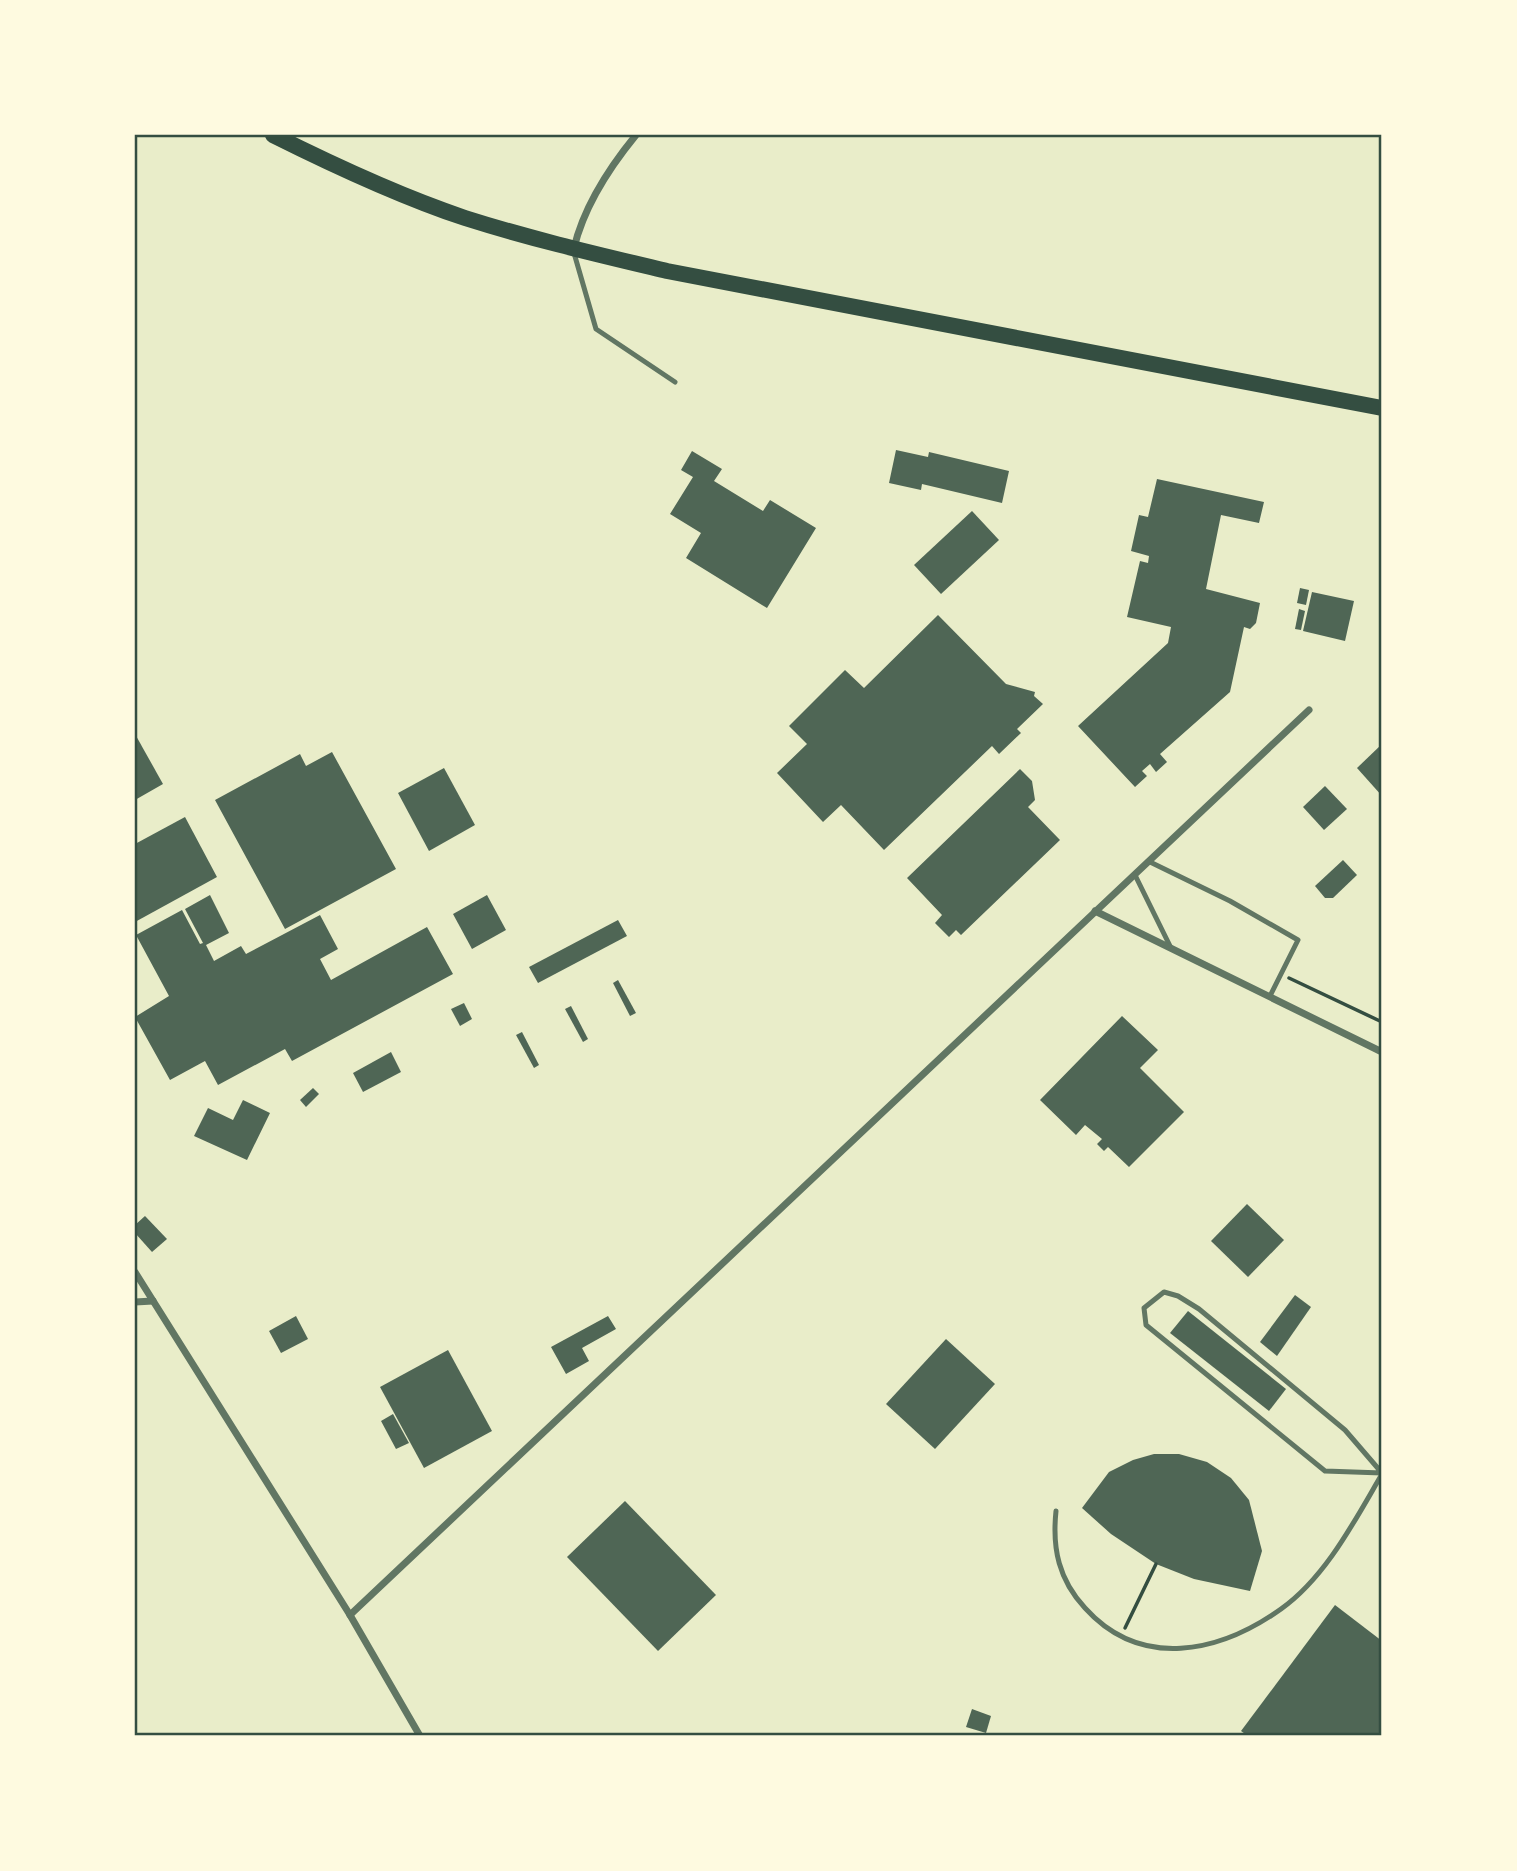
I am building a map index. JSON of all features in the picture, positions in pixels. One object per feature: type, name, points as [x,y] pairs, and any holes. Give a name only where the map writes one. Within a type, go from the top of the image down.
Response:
[{"type":"main road","points":[[273,135],[340,168],[464,217],[574,249],[667,271],[1382,408]]},
{"type":"street","points":[[574,249],[579,230],[594,197],[636,135]]},
{"type":"street","points":[[350,1615],[1309,710]]},
{"type":"street","points":[[1095,911],[1382,1052]]},
{"type":"street","points":[[135,1272],[350,1615],[420,1736]]},
{"type":"street","points":[[135,1302],[153,1301]]},
{"type":"lane","points":[[574,249],[576,265],[596,329],[675,382]]},
{"type":"lane","points":[[1148,861],[1230,901],[1298,940],[1270,996]]},
{"type":"lane","points":[[1135,875],[1170,946]]},
{"type":"lane","points":[[1164,1292],[1178,1296],[1199,1309],[1345,1430],[1382,1473],[1325,1471],[1146,1325],[1144,1308],[1164,1292]]},
{"type":"lane","points":[[1055,1511],[1053,1533],[1062,1576],[1087,1611],[1104,1628],[1121,1637],[1153,1647],[1177,1649],[1222,1642],[1283,1608],[1315,1576],[1358,1515],[1382,1473]]},
{"type":"path","points":[[1281,974],[1382,1022]]},
{"type":"path","points":[[1121,1637],[1156,1564]]},
{"type":"building","points":[[896,450],[928,457],[929,452],[1009,471],[1002,503],[922,484],[921,490],[889,483]]},
{"type":"building","points":[[692,451],[722,469],[714,481],[763,511],[770,500],[816,528],[767,608],[686,558],[701,533],[670,514],[693,477],[681,470]]},
{"type":"building","points":[[1157,479],[1264,502],[1259,523],[1221,515],[1206,589],[1260,603],[1256,623],[1250,629],[1244,627],[1230,692],[1160,754],[1167,762],[1156,772],[1150,764],[1142,771],[1147,776],[1135,787],[1078,726],[1168,643],[1171,627],[1127,617],[1140,561],[1148,563],[1149,556],[1131,551],[1139,515],[1148,517]]},
{"type":"building","points":[[972,511],[999,540],[941,594],[914,565]]},
{"type":"building","points":[[1300,588],[1309,590],[1306,605],[1297,603]]},
{"type":"building","points":[[1312,592],[1354,601],[1345,641],[1303,631]]},
{"type":"building","points":[[1299,609],[1305,611],[1301,630],[1295,629]]},
{"type":"building","points":[[938,615],[1006,684],[1035,692],[1034,696],[1043,704],[1017,729],[1021,733],[999,754],[992,746],[884,850],[841,805],[823,822],[777,773],[807,744],[789,726],[845,670],[864,688]]},
{"type":"building","points":[[135,734],[163,784],[135,800]]},
{"type":"building","points":[[1382,744],[1382,796],[1357,768]]},
{"type":"building","points":[[332,752],[396,869],[285,929],[215,800],[300,754],[306,766]]},
{"type":"building","points":[[444,768],[475,825],[429,851],[398,793]]},
{"type":"building","points":[[1020,769],[1032,781],[1035,800],[1028,807],[1060,840],[961,935],[956,930],[949,937],[935,923],[942,915],[907,878]]},
{"type":"building","points":[[1325,786],[1347,809],[1324,830],[1303,807]]},
{"type":"building","points":[[185,817],[217,877],[135,922],[135,844]]},
{"type":"building","points":[[1343,860],[1357,875],[1333,898],[1325,898],[1315,886]]},
{"type":"building","points":[[210,895],[229,933],[206,945],[214,961],[241,946],[246,954],[320,915],[338,949],[320,959],[331,980],[427,927],[453,974],[292,1061],[285,1049],[218,1085],[205,1061],[170,1080],[135,1017],[169,996],[136,935],[182,910],[200,944],[203,943],[185,909]]},
{"type":"building","points":[[487,895],[506,930],[472,949],[453,914]]},
{"type":"building","points":[[618,920],[627,936],[538,983],[529,967]]},
{"type":"building","points":[[618,980],[636,1013],[630,1016],[613,983]]},
{"type":"building","points":[[464,1003],[472,1019],[460,1026],[451,1009]]},
{"type":"building","points":[[571,1006],[588,1039],[583,1042],[565,1009]]},
{"type":"building","points":[[1122,1016],[1158,1050],[1140,1068],[1184,1112],[1129,1167],[1108,1147],[1104,1151],[1097,1144],[1102,1139],[1085,1125],[1076,1135],[1040,1100]]},
{"type":"building","points":[[522,1032],[539,1065],[534,1068],[516,1035]]},
{"type":"building","points":[[391,1052],[401,1072],[363,1092],[353,1073]]},
{"type":"building","points":[[313,1088],[319,1094],[306,1107],[300,1100]]},
{"type":"building","points":[[243,1100],[270,1113],[247,1160],[194,1136],[208,1108],[233,1120]]},
{"type":"building","points":[[1247,1204],[1284,1240],[1248,1277],[1211,1241]]},
{"type":"building","points":[[145,1216],[167,1239],[152,1252],[135,1233],[135,1225]]},
{"type":"building","points":[[1295,1295],[1311,1307],[1277,1356],[1260,1342]]},
{"type":"building","points":[[1188,1311],[1286,1389],[1269,1411],[1170,1333]]},
{"type":"building","points":[[296,1316],[308,1339],[281,1353],[269,1331]]},
{"type":"building","points":[[608,1316],[616,1329],[582,1348],[589,1361],[566,1374],[551,1347]]},
{"type":"building","points":[[946,1339],[995,1384],[935,1449],[886,1404]]},
{"type":"building","points":[[448,1350],[492,1431],[424,1468],[380,1387]]},
{"type":"building","points":[[393,1414],[409,1443],[396,1449],[381,1421]]},
{"type":"building","points":[[1154,1454],[1179,1454],[1207,1462],[1231,1478],[1249,1500],[1262,1551],[1250,1591],[1194,1579],[1156,1564],[1111,1534],[1082,1508],[1109,1472],[1133,1460]]},
{"type":"building","points":[[625,1501],[716,1595],[658,1651],[567,1557]]},
{"type":"building","points":[[1335,1605],[1382,1641],[1382,1736],[1248,1736],[1241,1731]]},
{"type":"building","points":[[972,1709],[991,1716],[986,1733],[966,1727]]}]
